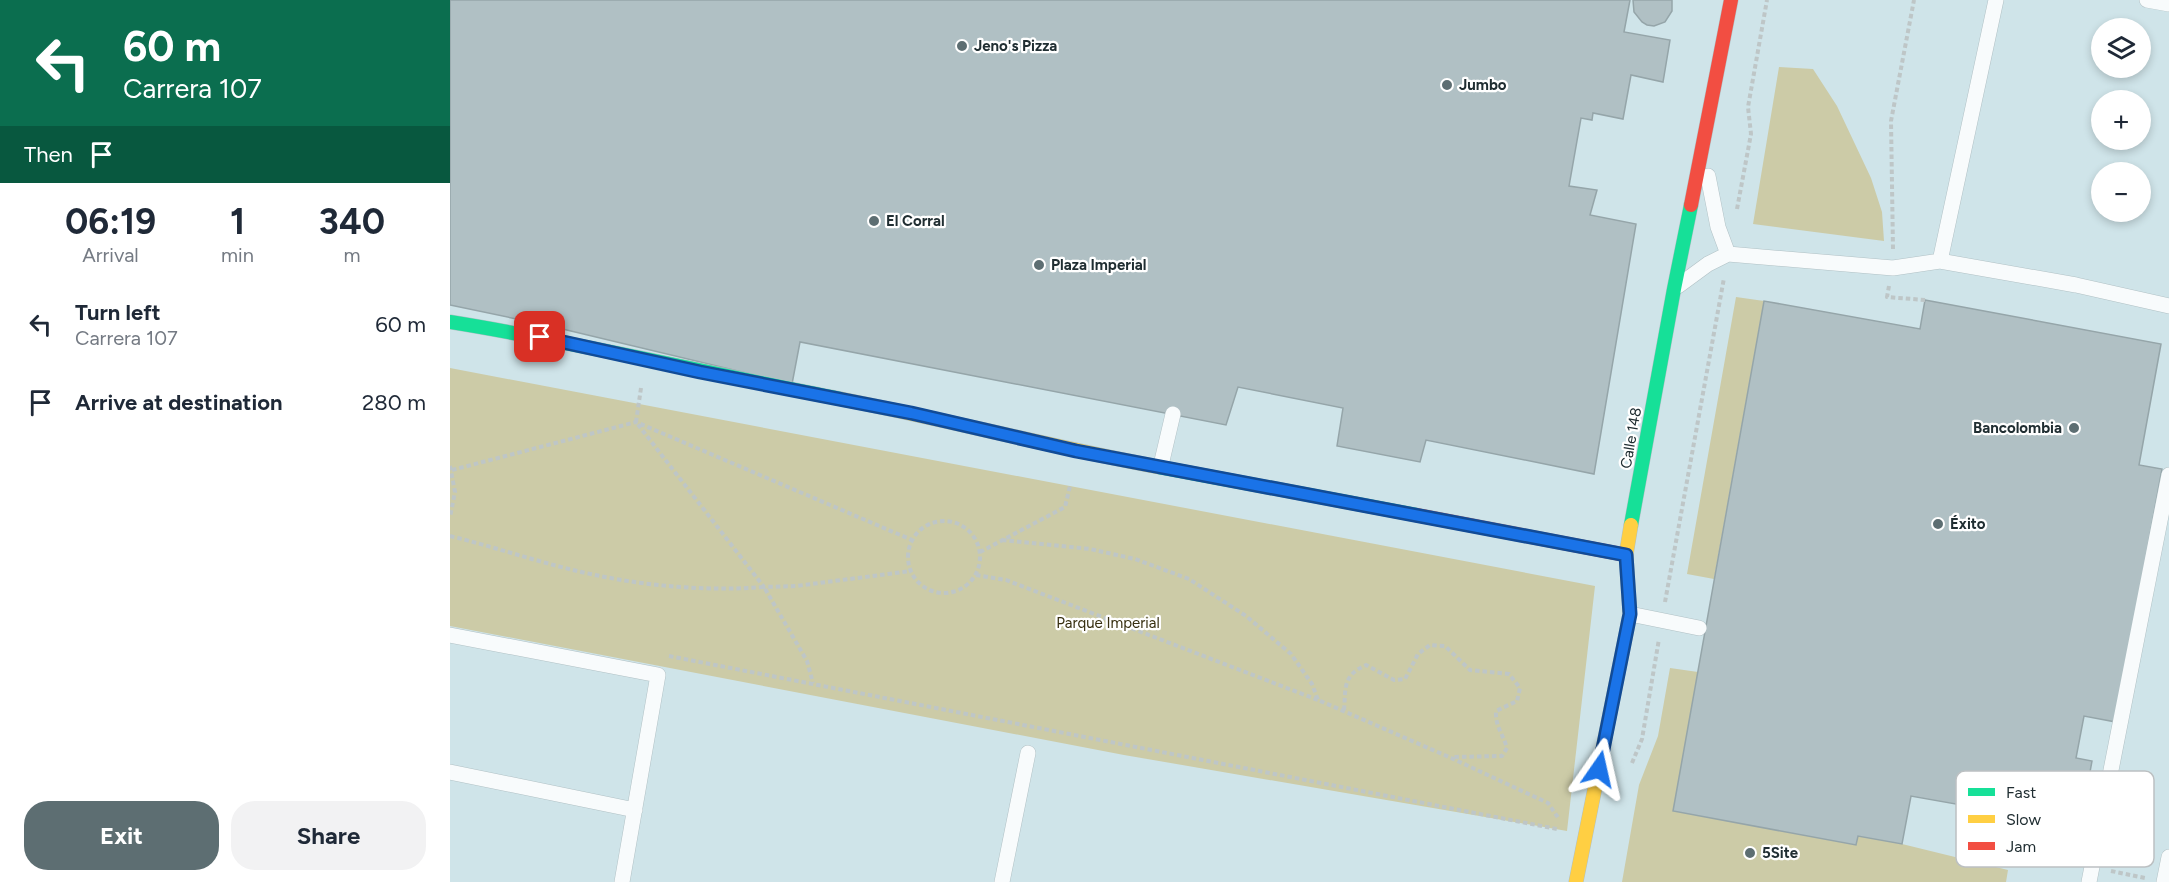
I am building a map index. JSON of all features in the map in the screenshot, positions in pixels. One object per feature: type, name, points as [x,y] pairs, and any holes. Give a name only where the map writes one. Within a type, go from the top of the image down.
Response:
[{"type":"street","name":"Calle 148","points":[[1576,882],[1630,614],[1626,555],[1674,289],[1731,0]]},
{"type":"street","points":[[450,321],[521,327],[700,372],[911,413],[1076,451],[1161,465],[1626,555]]},
{"type":"lane","points":[[1940,261],[1996,0]]},
{"type":"lane","points":[[2146,0],[2169,4]]},
{"type":"lane","points":[[1704,144],[1710,192],[1718,227],[1728,254]]},
{"type":"lane","points":[[1674,289],[1708,264],[1728,254],[1893,268],[1940,261],[2076,285],[2169,306]]},
{"type":"lane","points":[[1161,465],[1173,414]]},
{"type":"lane","points":[[2111,771],[2169,475]]},
{"type":"lane","points":[[1630,614],[1699,627]]},
{"type":"lane","points":[[450,635],[658,675],[622,882]]},
{"type":"lane","points":[[1002,882],[1028,753]]},
{"type":"lane","points":[[450,772],[635,810]]},
{"type":"lane","points":[[2164,882],[2169,857]]},
{"type":"path","points":[[1736,212],[1751,134],[1748,107],[1767,0]]},
{"type":"path","points":[[1914,0],[1891,121],[1893,268],[1887,297],[1925,300]]},
{"type":"path","points":[[1630,768],[1642,739],[1728,254]]},
{"type":"path","points":[[636,422],[764,587],[807,661],[813,683]]},
{"type":"path","points":[[450,516],[455,492],[451,468],[636,422],[912,540]]},
{"type":"path","points":[[980,552],[1065,507],[1070,486]]},
{"type":"path","points":[[950,522],[961,525],[970,532],[980,552],[976,575],[962,589],[951,593],[927,590],[911,572],[909,551],[912,540],[928,525],[950,522]]},
{"type":"path","points":[[450,536],[574,570],[663,585],[724,590],[796,586],[911,572]]},
{"type":"path","points":[[1002,540],[1101,552],[1134,559],[1190,579],[1246,616],[1291,654],[1312,684],[1318,700]]},
{"type":"path","points":[[976,575],[1006,580],[1344,710],[1548,803],[1567,831]]},
{"type":"path","points":[[1344,710],[1346,684],[1353,671],[1365,665],[1394,680],[1405,679],[1419,654],[1430,645],[1445,646],[1470,670],[1509,674],[1520,688],[1517,700],[1496,711],[1495,722],[1507,748],[1502,756],[1449,757]]},
{"type":"path","points":[[663,655],[1585,836]]},
{"type":"path","points":[[2059,867],[2091,875],[2164,882]]},
{"type":"green space","points":[[1779,67],[1813,69],[1837,106],[1871,178],[1882,212],[1884,241],[1753,224]]},
{"type":"green space","points":[[1736,297],[1764,301],[1714,579],[1687,574]]},
{"type":"green space","name":"Parque Imperial","points":[[450,368],[1595,586],[1567,831],[1124,755],[450,626]]},
{"type":"green space","points":[[1670,668],[1698,672],[1673,811],[1856,845],[1858,836],[1902,844],[1956,857],[1956,867],[1996,867],[2008,870],[2006,882],[1622,882],[1639,785],[1658,736]]},
{"type":"building","name":"Plaza Imperial","points":[[450,0],[1630,0],[1624,32],[1670,40],[1663,82],[1631,75],[1623,119],[1593,113],[1592,120],[1581,118],[1569,186],[1597,190],[1590,215],[1636,224],[1594,474],[1426,440],[1420,462],[1337,446],[1343,408],[1238,387],[1226,425],[800,342],[792,384],[550,326],[450,305]]},
{"type":"building","points":[[1633,0],[1672,0],[1672,11],[1665,22],[1654,26],[1647,25],[1634,12]]},
{"type":"building","name":"Éxito","points":[[1925,300],[2161,344],[2139,465],[2162,469],[2116,722],[2084,716],[2076,758],[2092,761],[2090,771],[1956,771],[1956,804],[1911,796],[1902,844],[1858,836],[1856,845],[1673,811],[1764,301],[1920,329]]},
{"type":"traffic: fast","points":[[1631,525],[1691,205]]},
{"type":"traffic: fast","points":[[450,322],[597,349],[841,399]]},
{"type":"traffic: fast","points":[[1159,467],[1416,515]]},
{"type":"traffic: slow","points":[[841,399],[1159,467]]},
{"type":"traffic: slow","points":[[1576,882],[1630,614],[1626,555],[1631,525]]},
{"type":"traffic: jam","points":[[1691,205],[1731,0]]},
{"type":"traffic: jam","points":[[1416,515],[1626,555]]},
{"type":"place","name":"Jeno's Pizza","points":[[962,46]]},
{"type":"place","name":"Jumbo","points":[[1447,85]]},
{"type":"place","name":"El Corral","points":[[874,221]]},
{"type":"place","name":"Plaza Imperial","points":[[1039,265]]},
{"type":"place","name":"Bancolombia","points":[[2074,428]]},
{"type":"place","name":"Éxito","points":[[1938,524]]},
{"type":"place","name":"5Site","points":[[1750,853]]},
{"type":"route","points":[[540,337],[700,372],[911,413],[1076,451],[1161,465],[1626,555],[1630,614],[1599,769]]}]
